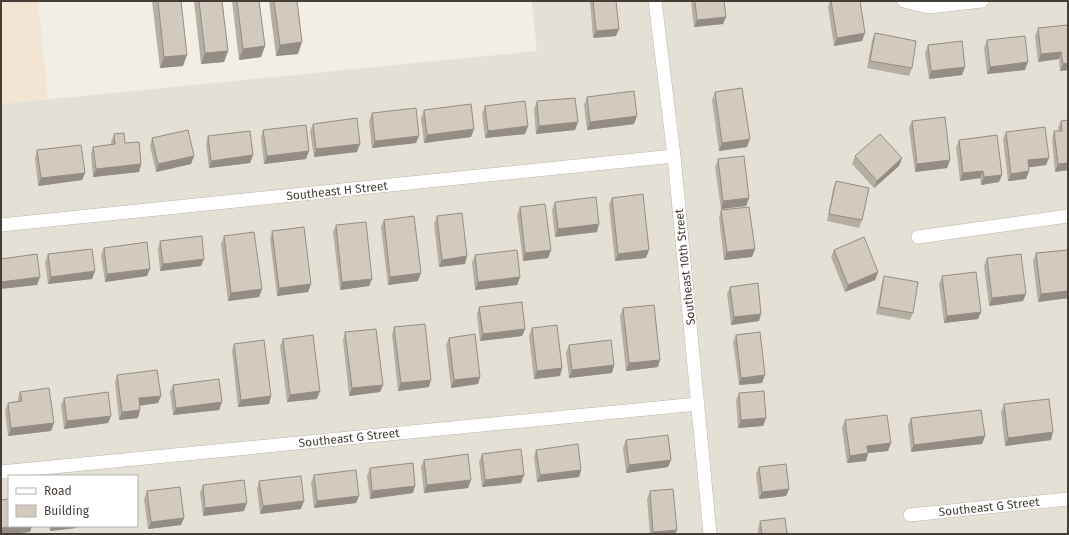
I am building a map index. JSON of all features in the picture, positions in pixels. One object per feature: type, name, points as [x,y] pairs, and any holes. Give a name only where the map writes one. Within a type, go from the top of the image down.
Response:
[{"type":"street","name":"Southeast 10th Street","points":[[655,1],[674,156],[710,534]]},
{"type":"street","points":[[904,1],[928,7],[982,1]]},
{"type":"street","name":"Southeast H Street","points":[[1,225],[674,156]]},
{"type":"street","points":[[918,237],[1068,216]]},
{"type":"street","name":"Southeast G Street","points":[[1,472],[698,404]]},
{"type":"street","name":"Southeast G Street","points":[[910,515],[1068,499]]},
{"type":"shaded area","points":[[1,1],[38,1],[48,99],[1,104]]},
{"type":"shaded area","points":[[532,1],[1068,1],[1068,534],[1,534],[1,104],[537,51]]},
{"type":"building","points":[[158,1],[181,1],[187,55],[164,57]]},
{"type":"building","points":[[199,1],[222,1],[228,51],[205,53]]},
{"type":"building","points":[[237,1],[259,1],[265,46],[243,49]]},
{"type":"building","points":[[274,1],[297,1],[302,42],[280,45]]},
{"type":"building","points":[[593,1],[616,1],[619,29],[596,31]]},
{"type":"building","points":[[695,1],[724,1],[726,17],[697,20]]},
{"type":"building","points":[[831,1],[860,1],[865,33],[837,38]]},
{"type":"building","points":[[1068,25],[1068,63],[1063,64],[1061,52],[1041,54],[1038,28]]},
{"type":"building","points":[[875,33],[916,41],[912,68],[870,61]]},
{"type":"building","points":[[1025,36],[1028,62],[990,67],[987,40]]},
{"type":"building","points":[[962,41],[965,67],[931,71],[928,45]]},
{"type":"building","points":[[742,88],[750,139],[722,143],[715,92]]},
{"type":"building","points":[[634,91],[637,116],[590,122],[587,97]]},
{"type":"building","points":[[575,98],[578,122],[539,126],[537,101]]},
{"type":"building","points":[[525,101],[528,126],[488,131],[485,106]]},
{"type":"building","points":[[471,104],[474,129],[427,135],[424,110]]},
{"type":"building","points":[[416,108],[419,136],[375,141],[372,113]]},
{"type":"building","points":[[945,117],[950,160],[917,164],[912,121]]},
{"type":"building","points":[[357,118],[360,144],[316,149],[313,124]]},
{"type":"building","points":[[1068,120],[1068,163],[1058,164],[1054,131],[1062,131],[1061,121]]},
{"type":"building","points":[[306,125],[309,151],[267,156],[263,130]]},
{"type":"building","points":[[1045,127],[1049,158],[1028,160],[1029,171],[1011,174],[1006,132]]},
{"type":"building","points":[[188,130],[194,156],[158,164],[152,138]]},
{"type":"building","points":[[250,131],[253,155],[211,161],[208,136]]},
{"type":"building","points":[[124,133],[125,143],[139,142],[141,164],[96,169],[93,147],[115,144],[114,134]]},
{"type":"building","points":[[880,134],[902,158],[877,181],[855,156]]},
{"type":"building","points":[[997,135],[1002,175],[984,177],[983,171],[963,173],[959,140]]},
{"type":"building","points":[[81,145],[85,173],[41,178],[37,150]]},
{"type":"building","points":[[744,156],[749,198],[723,201],[718,159]]},
{"type":"building","points":[[836,181],[869,188],[862,220],[829,214]]},
{"type":"building","points":[[643,194],[649,250],[618,254],[612,198]]},
{"type":"building","points":[[596,197],[599,224],[558,229],[555,202]]},
{"type":"building","points":[[545,204],[551,250],[525,253],[520,207]]},
{"type":"building","points":[[749,207],[755,249],[727,252],[721,210]]},
{"type":"building","points":[[462,213],[467,256],[442,260],[437,216]]},
{"type":"building","points":[[414,216],[421,273],[390,277],[384,220]]},
{"type":"building","points":[[366,222],[372,279],[342,282],[336,225]]},
{"type":"building","points":[[304,227],[311,284],[279,288],[272,231]]},
{"type":"building","points":[[254,232],[262,289],[231,293],[224,236]]},
{"type":"building","points":[[202,236],[204,259],[163,264],[160,241]]},
{"type":"building","points":[[864,237],[878,272],[848,285],[834,250]]},
{"type":"building","points":[[147,242],[150,269],[107,274],[104,248]]},
{"type":"building","points":[[92,249],[95,271],[51,277],[48,254]]},
{"type":"building","points":[[517,250],[520,277],[478,282],[475,255]]},
{"type":"building","points":[[1068,250],[1068,291],[1041,294],[1036,253]]},
{"type":"building","points":[[37,254],[40,277],[1,282],[1,259]]},
{"type":"building","points":[[1021,254],[1026,294],[992,298],[987,258]]},
{"type":"building","points":[[976,272],[981,312],[947,316],[942,276]]},
{"type":"building","points":[[884,276],[918,282],[913,313],[879,307]]},
{"type":"building","points":[[758,283],[761,314],[734,317],[730,287]]},
{"type":"building","points":[[522,302],[525,329],[483,334],[479,307]]},
{"type":"building","points":[[654,305],[660,360],[629,363],[623,308]]},
{"type":"building","points":[[425,324],[431,380],[401,383],[394,327]]},
{"type":"building","points":[[557,325],[562,368],[537,371],[532,328]]},
{"type":"building","points":[[376,329],[383,385],[352,388],[345,332]]},
{"type":"building","points":[[760,332],[765,375],[741,378],[736,335]]},
{"type":"building","points":[[475,334],[480,377],[454,380],[449,338]]},
{"type":"building","points":[[313,335],[320,391],[290,395],[283,339]]},
{"type":"building","points":[[264,340],[271,396],[241,400],[234,344]]},
{"type":"building","points":[[611,340],[614,365],[572,370],[569,345]]},
{"type":"building","points":[[157,370],[161,396],[139,398],[140,410],[122,412],[117,375]]},
{"type":"building","points":[[219,379],[222,402],[176,408],[173,385]]},
{"type":"building","points":[[49,388],[54,423],[11,428],[8,403],[22,401],[20,392]]},
{"type":"building","points":[[764,391],[766,418],[741,420],[739,393]]},
{"type":"building","points":[[108,392],[111,416],[67,421],[64,398]]},
{"type":"building","points":[[1049,399],[1053,432],[1008,438],[1004,404]]},
{"type":"building","points":[[981,410],[985,436],[914,445],[911,418]]},
{"type":"building","points":[[887,415],[891,443],[867,446],[868,453],[850,456],[845,420]]},
{"type":"building","points":[[668,435],[671,460],[629,465],[626,440]]},
{"type":"building","points":[[578,444],[581,470],[540,475],[536,450]]},
{"type":"building","points":[[521,449],[524,475],[485,480],[482,454]]},
{"type":"building","points":[[468,454],[471,480],[427,485],[424,460]]},
{"type":"building","points":[[413,463],[415,486],[372,491],[370,468]]},
{"type":"building","points":[[786,464],[789,489],[762,492],[759,467]]},
{"type":"building","points":[[356,470],[359,496],[317,501],[314,475]]},
{"type":"building","points":[[301,476],[304,501],[263,506],[259,481]]},
{"type":"building","points":[[244,480],[247,503],[205,508],[203,485]]},
{"type":"building","points":[[180,487],[184,518],[151,522],[147,491]]},
{"type":"building","points":[[673,489],[677,530],[653,532],[650,491]]},
{"type":"building","points":[[8,499],[8,527],[1,528],[1,500]]},
{"type":"building","points":[[785,518],[787,534],[762,534],[760,521]]}]
